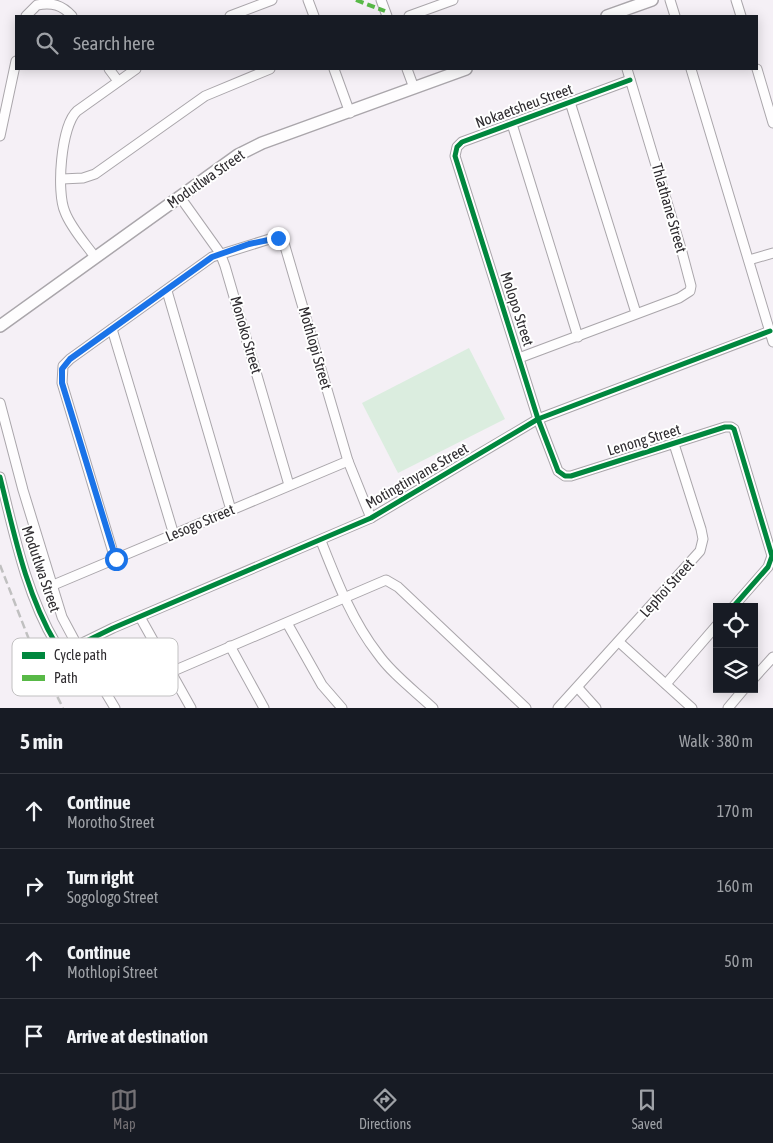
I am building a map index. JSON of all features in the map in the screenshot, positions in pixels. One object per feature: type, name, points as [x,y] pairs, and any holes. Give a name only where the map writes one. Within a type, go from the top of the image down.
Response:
[{"type":"street","points":[[233,15],[272,0]]},
{"type":"street","points":[[308,0],[314,15]]},
{"type":"street","points":[[381,0],[387,15]]},
{"type":"street","points":[[412,15],[452,0]]},
{"type":"street","points":[[612,15],[652,0]]},
{"type":"street","points":[[670,0],[675,15]]},
{"type":"street","points":[[736,0],[741,15]]},
{"type":"street","points":[[27,15],[37,3],[56,4],[71,15]]},
{"type":"street","points":[[0,136],[15,66]]},
{"type":"street","points":[[110,70],[118,81]]},
{"type":"street","points":[[95,257],[65,212],[62,200],[63,154],[71,117],[134,70]]},
{"type":"street","points":[[62,179],[83,178],[95,174],[205,96],[268,70]]},
{"type":"street","points":[[334,70],[350,113]]},
{"type":"street","points":[[407,70],[414,88]]},
{"type":"street","name":"Modutlwa Street","points":[[0,326],[244,152],[463,70]]},
{"type":"street","name":"Thlathane Street","points":[[627,70],[658,169],[691,287],[689,293],[682,297],[636,313]]},
{"type":"street","points":[[691,70],[773,342]]},
{"type":"street","points":[[757,70],[773,123]]},
{"type":"street","name":"Nokaetsheu Street","points":[[457,147],[462,142],[630,80]]},
{"type":"street","points":[[519,358],[578,337],[636,313],[570,102]]},
{"type":"street","points":[[512,124],[578,337]]},
{"type":"street","name":"Molopo Street","points":[[457,147],[456,160],[538,419],[554,464],[562,475]]},
{"type":"street","name":"Monoko Street","points":[[180,197],[220,253],[289,485]]},
{"type":"street","name":"Mothlopi Street","points":[[220,253],[276,238],[284,243],[348,461],[371,518]]},
{"type":"street","points":[[116,559],[68,401],[62,378],[62,369],[70,359],[220,253]]},
{"type":"street","points":[[749,260],[773,253]]},
{"type":"street","points":[[167,291],[231,510]]},
{"type":"street","points":[[112,329],[174,535]]},
{"type":"street","name":"Motingtinyane Street","points":[[94,638],[371,518],[538,419],[770,331]]},
{"type":"street","points":[[0,403],[51,586],[62,617],[73,638]]},
{"type":"street","name":"Lenong Street","points":[[562,475],[574,475],[725,427],[733,428],[772,556],[768,566],[736,603]]},
{"type":"street","name":"Lephoi Street","points":[[558,708],[692,560],[701,547],[701,529],[674,444]]},
{"type":"street","name":"Lesogo Street","points":[[51,586],[348,461]]},
{"type":"street","name":"Modutlwa Street","points":[[0,477],[29,581],[53,638]]},
{"type":"street","points":[[321,541],[345,597],[377,654],[433,708]]},
{"type":"street","points":[[178,669],[384,580],[394,583],[526,708]]},
{"type":"street","points":[[140,617],[151,638]]},
{"type":"street","points":[[287,623],[322,685],[342,708]]},
{"type":"street","points":[[666,684],[713,630]]},
{"type":"street","points":[[619,642],[692,708]]},
{"type":"street","points":[[230,646],[264,708]]},
{"type":"street","points":[[758,674],[773,657]]},
{"type":"street","points":[[178,686],[191,708]]},
{"type":"street","points":[[578,688],[596,708]]},
{"type":"street","points":[[728,708],[741,693]]},
{"type":"street","points":[[108,696],[115,708]]},
{"type":"green space","points":[[469,348],[505,419],[398,473],[362,403]]},
{"type":"railway","points":[[0,565],[28,638]]},
{"type":"railway","points":[[57,696],[63,708]]},
{"type":"marked path","points":[[356,0],[385,11]]},
{"type":"cycle path","points":[[630,80],[462,142],[457,147],[455,156],[538,419],[558,471],[565,476],[571,476],[725,427],[734,429],[772,556],[768,567],[736,603]]},
{"type":"cycle path","points":[[93,638],[371,518],[538,419],[770,331]]},
{"type":"cycle path","points":[[0,477],[22,563],[37,605],[53,638]]},
{"type":"route","points":[[116,559],[62,383],[63,366],[70,359],[212,257],[249,244],[278,238]]}]
